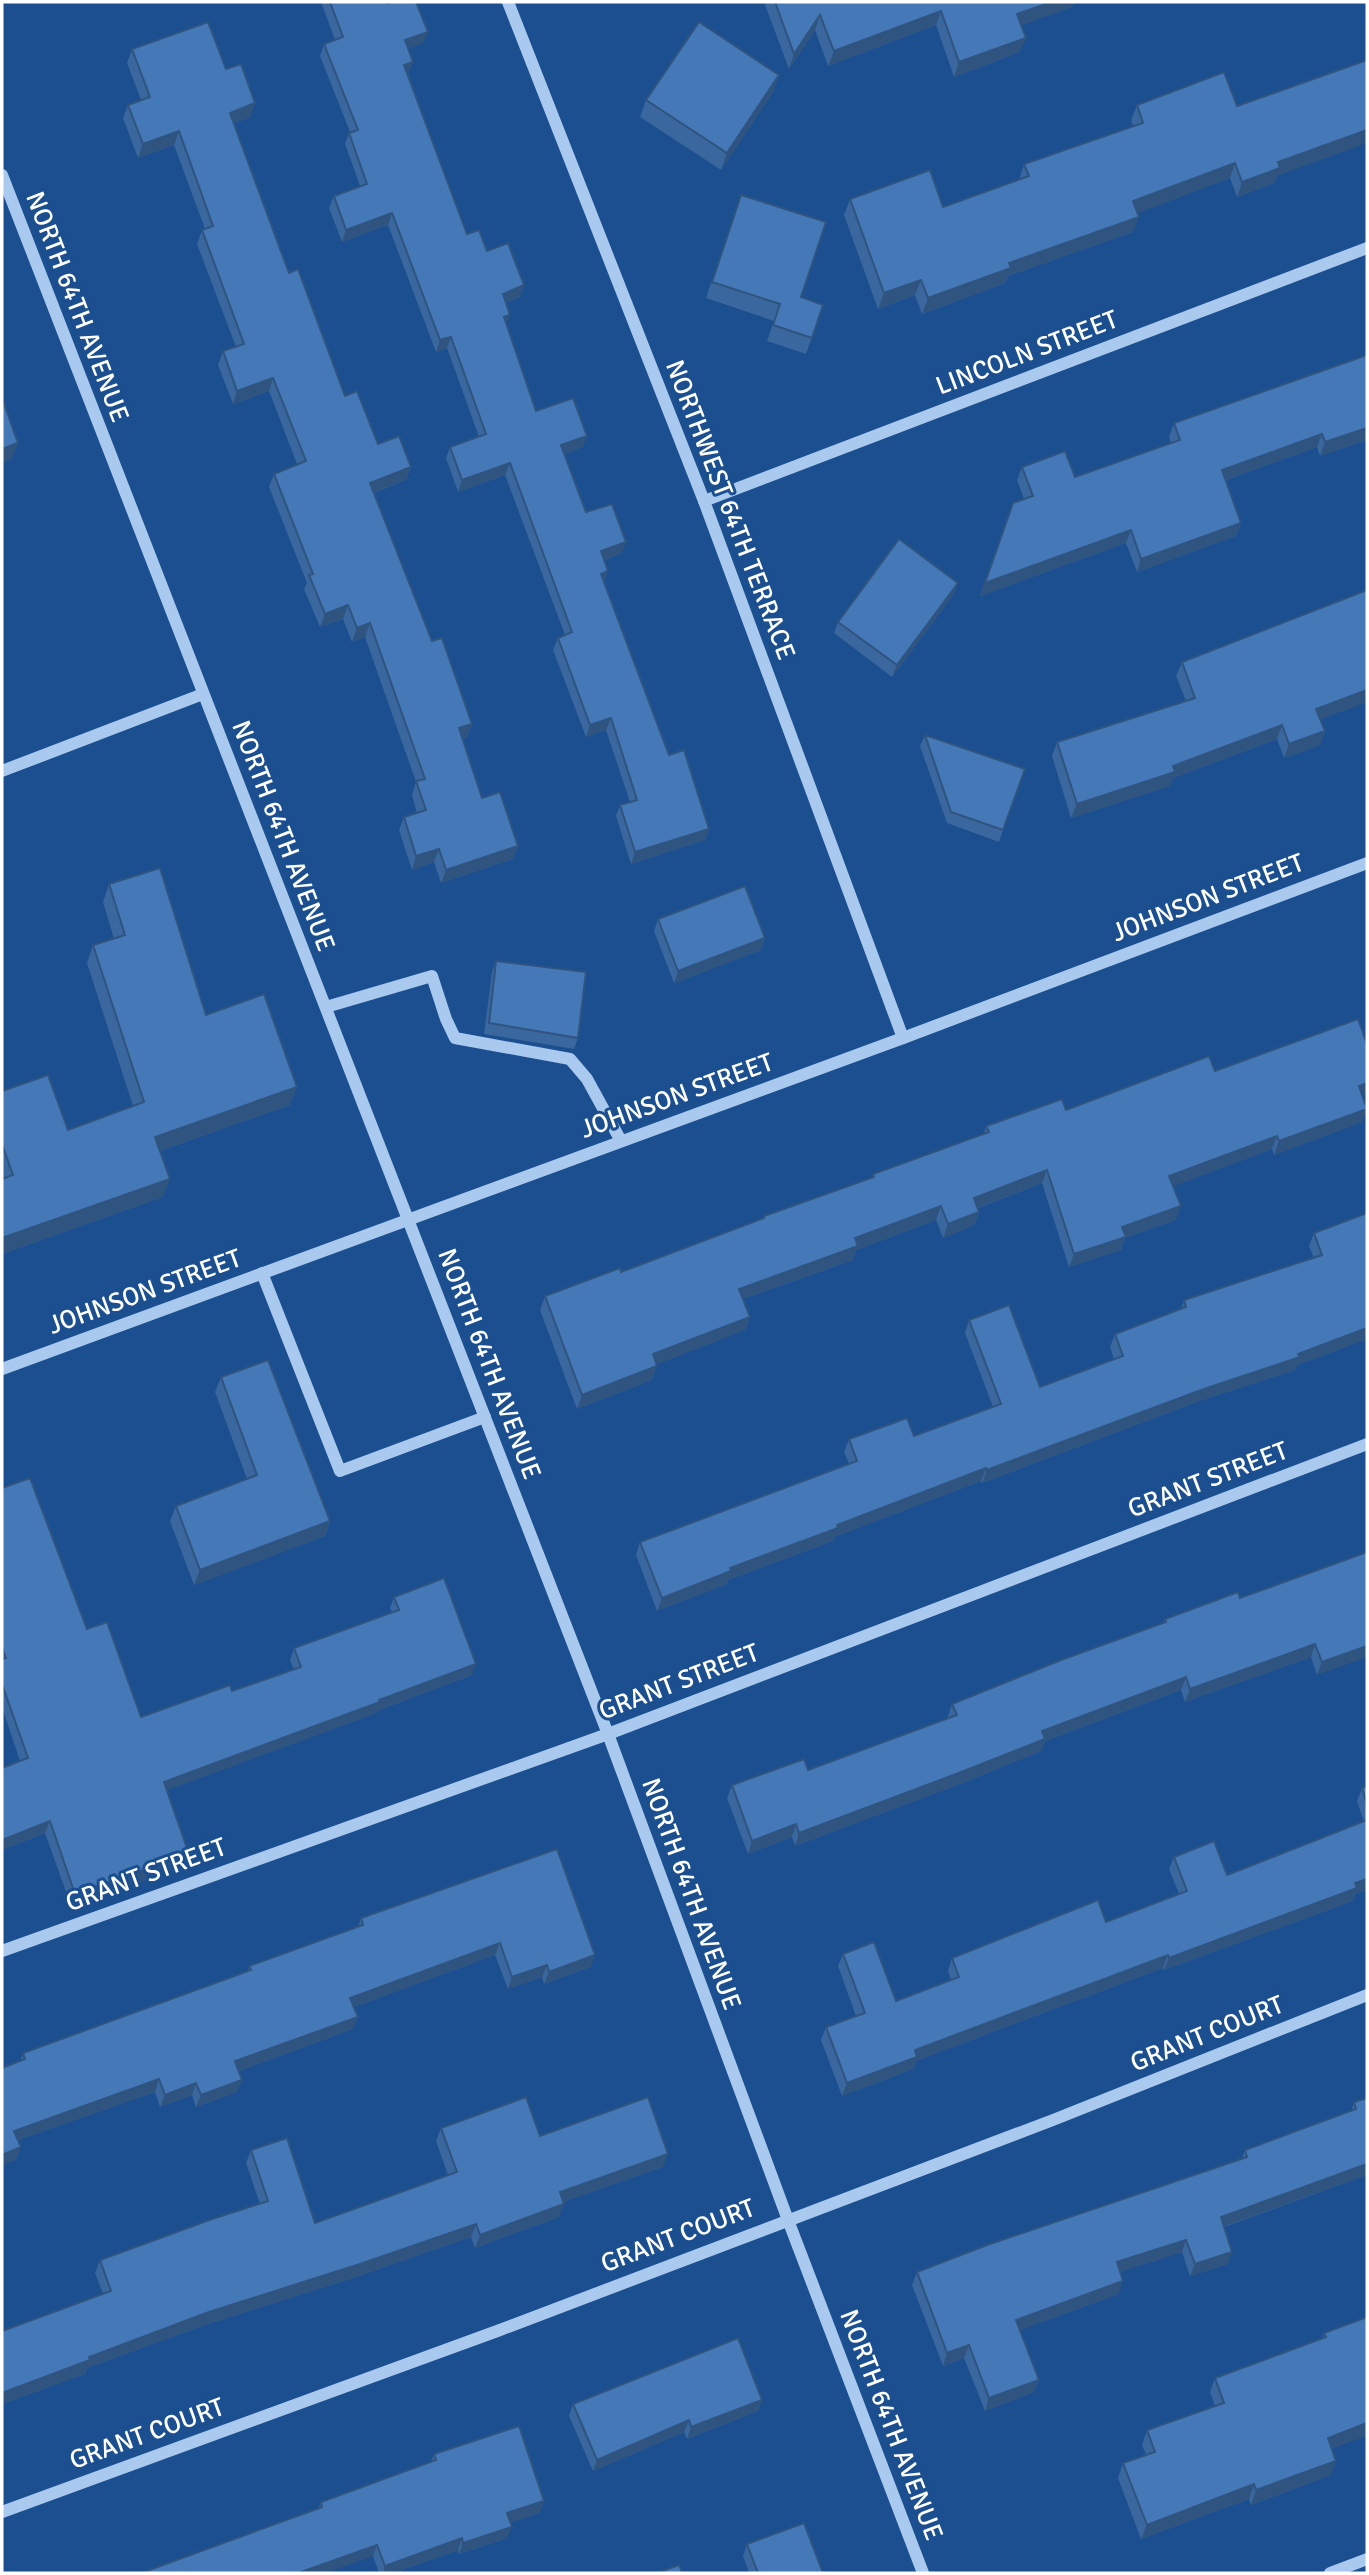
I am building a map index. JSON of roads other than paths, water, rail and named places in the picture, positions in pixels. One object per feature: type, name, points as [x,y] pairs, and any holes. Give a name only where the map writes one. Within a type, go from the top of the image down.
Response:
[{"type":"street","name":"NORTHWEST 64TH TERRACE","points":[[508,2],[704,501],[903,1038]]},
{"type":"street","name":"NORTH 64TH AVENUE","points":[[2,176],[7,205],[326,1007],[607,1734],[923,2573]]},
{"type":"street","name":"LINCOLN STREET","points":[[704,501],[1367,248]]},
{"type":"street","points":[[2,771],[203,694]]},
{"type":"street","name":"JOHNSON STREET","points":[[2,1369],[1367,865]]},
{"type":"street","points":[[326,1007],[432,976],[455,1038],[570,1059],[587,1079],[621,1141]]},
{"type":"street","points":[[262,1273],[340,1471],[485,1418]]},
{"type":"street","name":"GRANT STREET","points":[[2,1951],[607,1734],[1367,1444]]},
{"type":"street","name":"GRANT COURT","points":[[2,2512],[500,2330],[1053,2120],[1367,1995]]},
{"type":"street","points":[[1330,2573],[1367,2559]]}]
